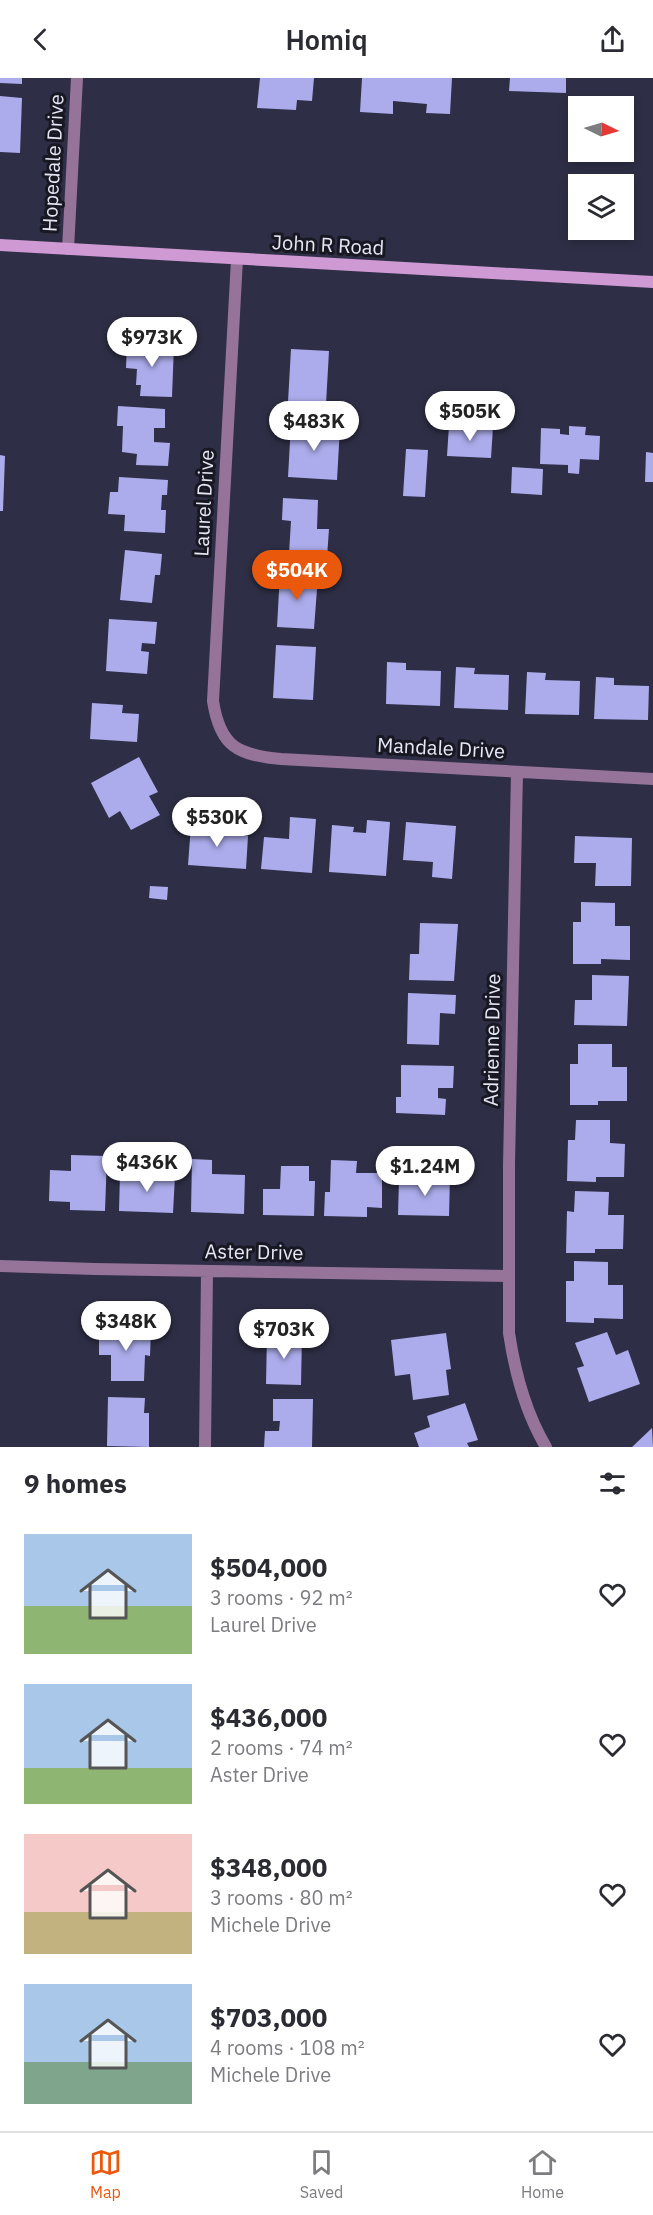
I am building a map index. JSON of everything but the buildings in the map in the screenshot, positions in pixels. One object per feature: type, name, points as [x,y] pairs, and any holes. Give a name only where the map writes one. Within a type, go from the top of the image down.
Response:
[{"type":"main road","name":"John R Road","points":[[0,245],[653,282]]},
{"type":"street","name":"Hopedale Drive","points":[[69,249],[77,78]]},
{"type":"street","name":"Laurel Drive","points":[[231,744],[220,728],[213,702],[237,259]]},
{"type":"street","name":"Mandale Drive","points":[[231,744],[246,754],[270,758],[653,779]]},
{"type":"street","name":"Adrienne Drive","points":[[517,772],[508,1276],[509,1333],[522,1395],[546,1447]]},
{"type":"street","name":"Aster Drive","points":[[0,1266],[508,1276]]},
{"type":"street","points":[[205,1447],[207,1271]]}]
